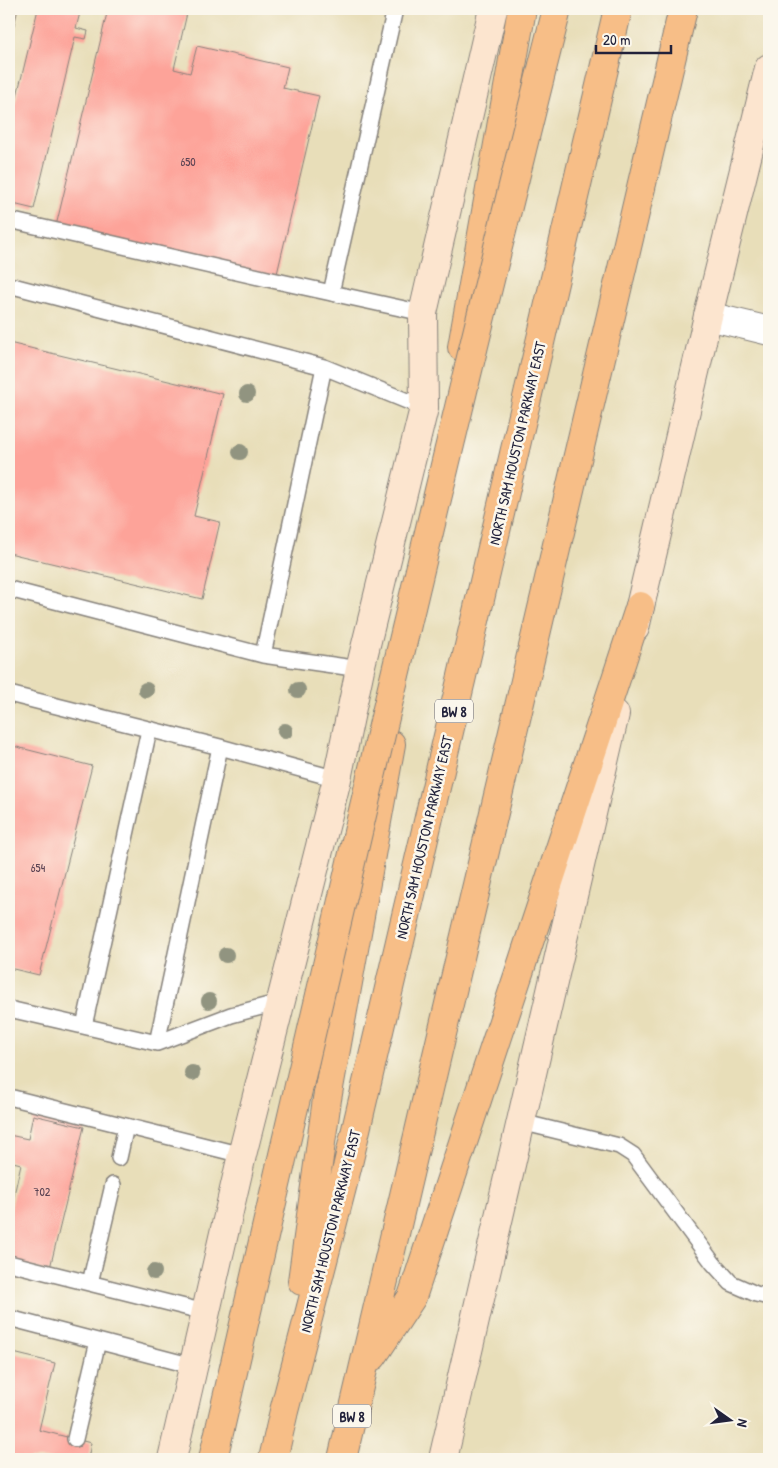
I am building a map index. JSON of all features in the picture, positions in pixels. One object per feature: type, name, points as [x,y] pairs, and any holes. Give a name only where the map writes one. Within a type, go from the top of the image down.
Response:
[{"type":"highway","points":[[284,1411],[327,1099],[522,9]]},
{"type":"highway","points":[[213,1459],[273,1195],[484,302],[556,9]]},
{"type":"highway","name":"NORTH SAM HOUSTON PARKWAY EAST","points":[[273,1459],[347,1168],[618,9]]},
{"type":"highway","name":"BW 8","points":[[342,1459],[683,9]]},
{"type":"highway","points":[[362,1372],[412,1297],[640,606]]},
{"type":"main road","points":[[172,1459],[242,1155],[338,779],[360,669],[424,408],[423,312],[493,9]]},
{"type":"main road","points":[[443,1459],[640,606],[769,68]]},
{"type":"street","points":[[708,316],[769,331]]},
{"type":"lane","points":[[331,293],[395,9]]},
{"type":"lane","points":[[9,220],[423,312]]},
{"type":"lane","points":[[9,285],[324,367],[424,408]]},
{"type":"lane","points":[[263,655],[324,367]]},
{"type":"lane","points":[[9,589],[263,655],[360,669]]},
{"type":"lane","points":[[9,694],[338,779]]},
{"type":"lane","points":[[84,1026],[149,730]]},
{"type":"lane","points":[[157,1043],[220,748]]},
{"type":"lane","points":[[9,1009],[157,1043],[231,1015],[280,1002]]},
{"type":"lane","points":[[9,1097],[242,1155]]},
{"type":"lane","points":[[521,1122],[619,1146],[633,1155],[713,1262],[731,1283],[756,1294],[769,1297]]},
{"type":"lane","points":[[119,1158],[126,1126]]},
{"type":"lane","points":[[90,1283],[113,1185]]},
{"type":"lane","points":[[9,1263],[205,1312]]},
{"type":"lane","points":[[9,1318],[193,1366]]},
{"type":"lane","points":[[74,1439],[98,1341]]},
{"type":"building","points":[[9,9],[18,9],[9,46]]},
{"type":"building","points":[[38,9],[81,9],[76,28],[88,31],[86,39],[75,37],[34,209],[9,203],[9,129]]},
{"type":"building","points":[[108,9],[188,9],[174,69],[190,73],[197,46],[288,67],[283,88],[319,96],[276,278],[56,226]]},
{"type":"building","points":[[9,343],[223,394],[194,516],[220,522],[202,599],[9,553]]},
{"type":"building","points":[[9,745],[92,766],[39,975],[9,968]]},
{"type":"building","points":[[33,1115],[84,1127],[49,1272],[9,1262],[9,1217],[21,1164],[9,1161],[9,1135],[28,1139]]},
{"type":"building","points":[[9,1352],[55,1363],[39,1430],[91,1443],[88,1459],[9,1459]]}]
